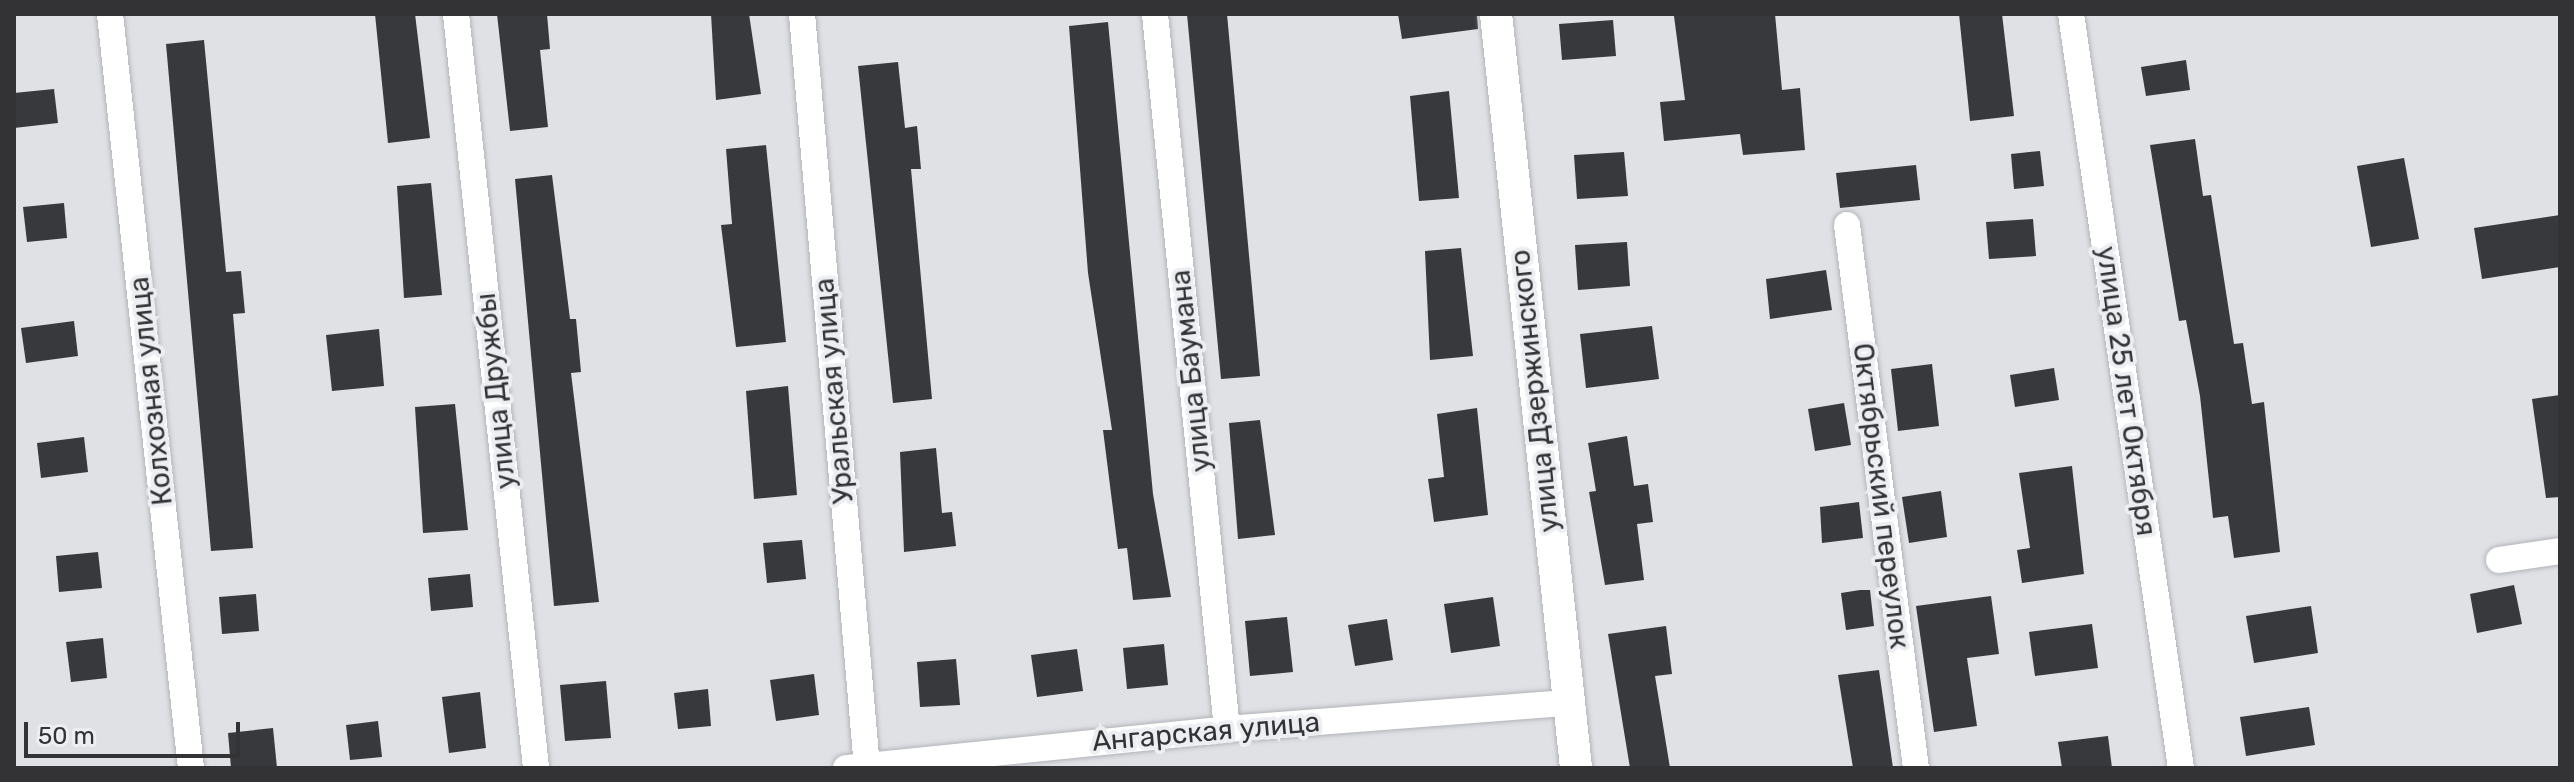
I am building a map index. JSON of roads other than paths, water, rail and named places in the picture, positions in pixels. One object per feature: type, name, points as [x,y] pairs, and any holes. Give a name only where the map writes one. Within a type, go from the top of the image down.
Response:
[{"type":"street","name":"Колхозная улица","points":[[110,14],[191,768]]},
{"type":"street","name":"улица Дружбы","points":[[456,14],[536,768]]},
{"type":"street","name":"Уральская улица","points":[[802,14],[860,767]]},
{"type":"street","name":"улица Баумана","points":[[1155,14],[1227,729]]},
{"type":"street","name":"улица Дзержинского","points":[[1496,14],[1576,768]]},
{"type":"street","name":"улица 25 лет Октября","points":[[2071,14],[2181,768]]},
{"type":"street","name":"Октябрьский переулок","points":[[1847,225],[1916,768]]},
{"type":"street","points":[[2499,560],[2560,551]]},
{"type":"street","name":"Ангарская улица","points":[[860,767],[1227,729],[1567,703]]}]
